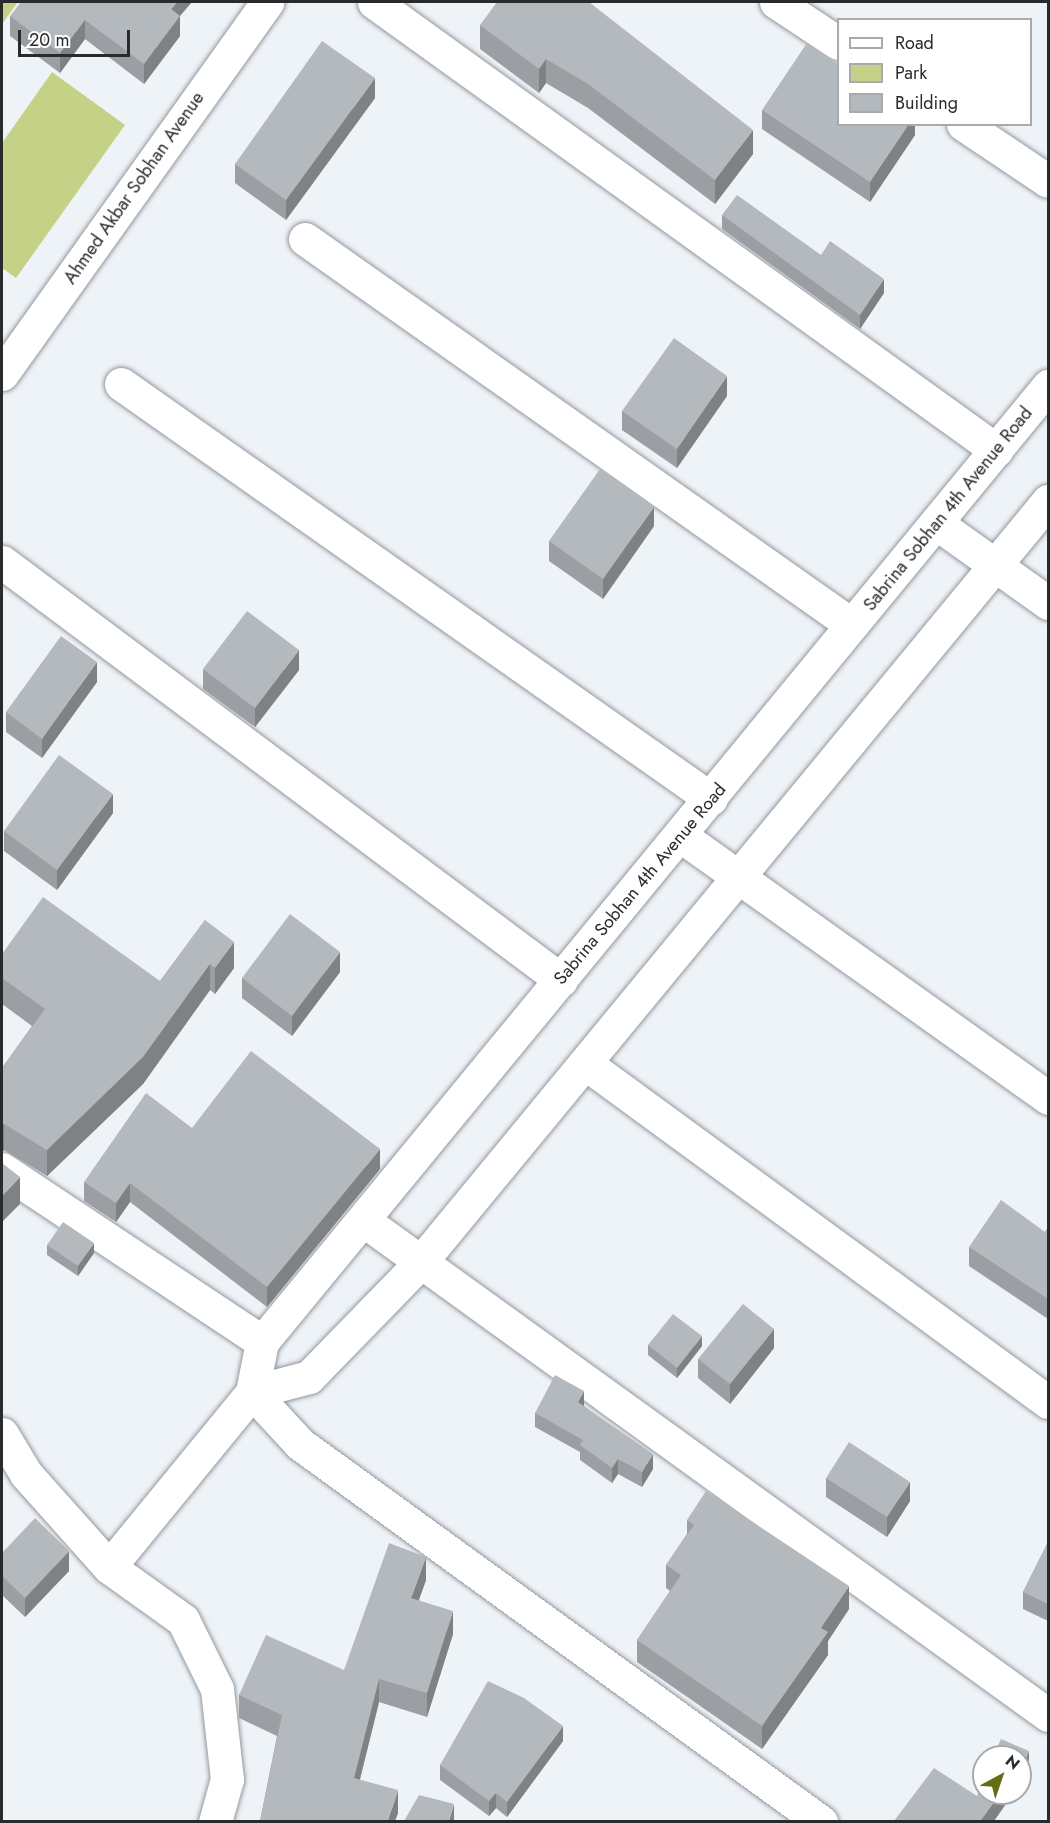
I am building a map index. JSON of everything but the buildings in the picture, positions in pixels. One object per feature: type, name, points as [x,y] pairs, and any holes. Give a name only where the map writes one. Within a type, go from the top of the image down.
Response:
[{"type":"street","name":"Ahmed Akbar Sobhan Avenue","points":[[2,374],[267,2]]},
{"type":"street","points":[[374,2],[996,450]]},
{"type":"street","points":[[776,2],[837,42]]},
{"type":"street","points":[[966,126],[1048,181]]},
{"type":"street","points":[[305,238],[852,625]]},
{"type":"street","points":[[121,384],[711,799]]},
{"type":"street","name":"Sabrina Sobhan 4th Avenue Road","points":[[109,1567],[252,1392],[262,1342],[681,836],[1048,386]]},
{"type":"street","points":[[820,1821],[300,1444],[252,1392],[309,1377],[419,1264],[1048,501]]},
{"type":"street","points":[[936,523],[1048,603]]},
{"type":"street","points":[[2,562],[561,980]]},
{"type":"street","points":[[681,836],[1048,1098]]},
{"type":"street","points":[[585,1063],[1048,1402]]},
{"type":"street","points":[[2,1169],[262,1342]]},
{"type":"street","points":[[363,1220],[419,1264],[1048,1715]]},
{"type":"street","points":[[2,1434],[26,1474],[109,1567],[183,1620],[217,1689],[227,1779],[215,1821]]},
{"type":"green space","points":[[2,2],[18,2],[2,24]]},
{"type":"green space","points":[[52,72],[125,125],[16,278],[2,268],[2,143]]}]
